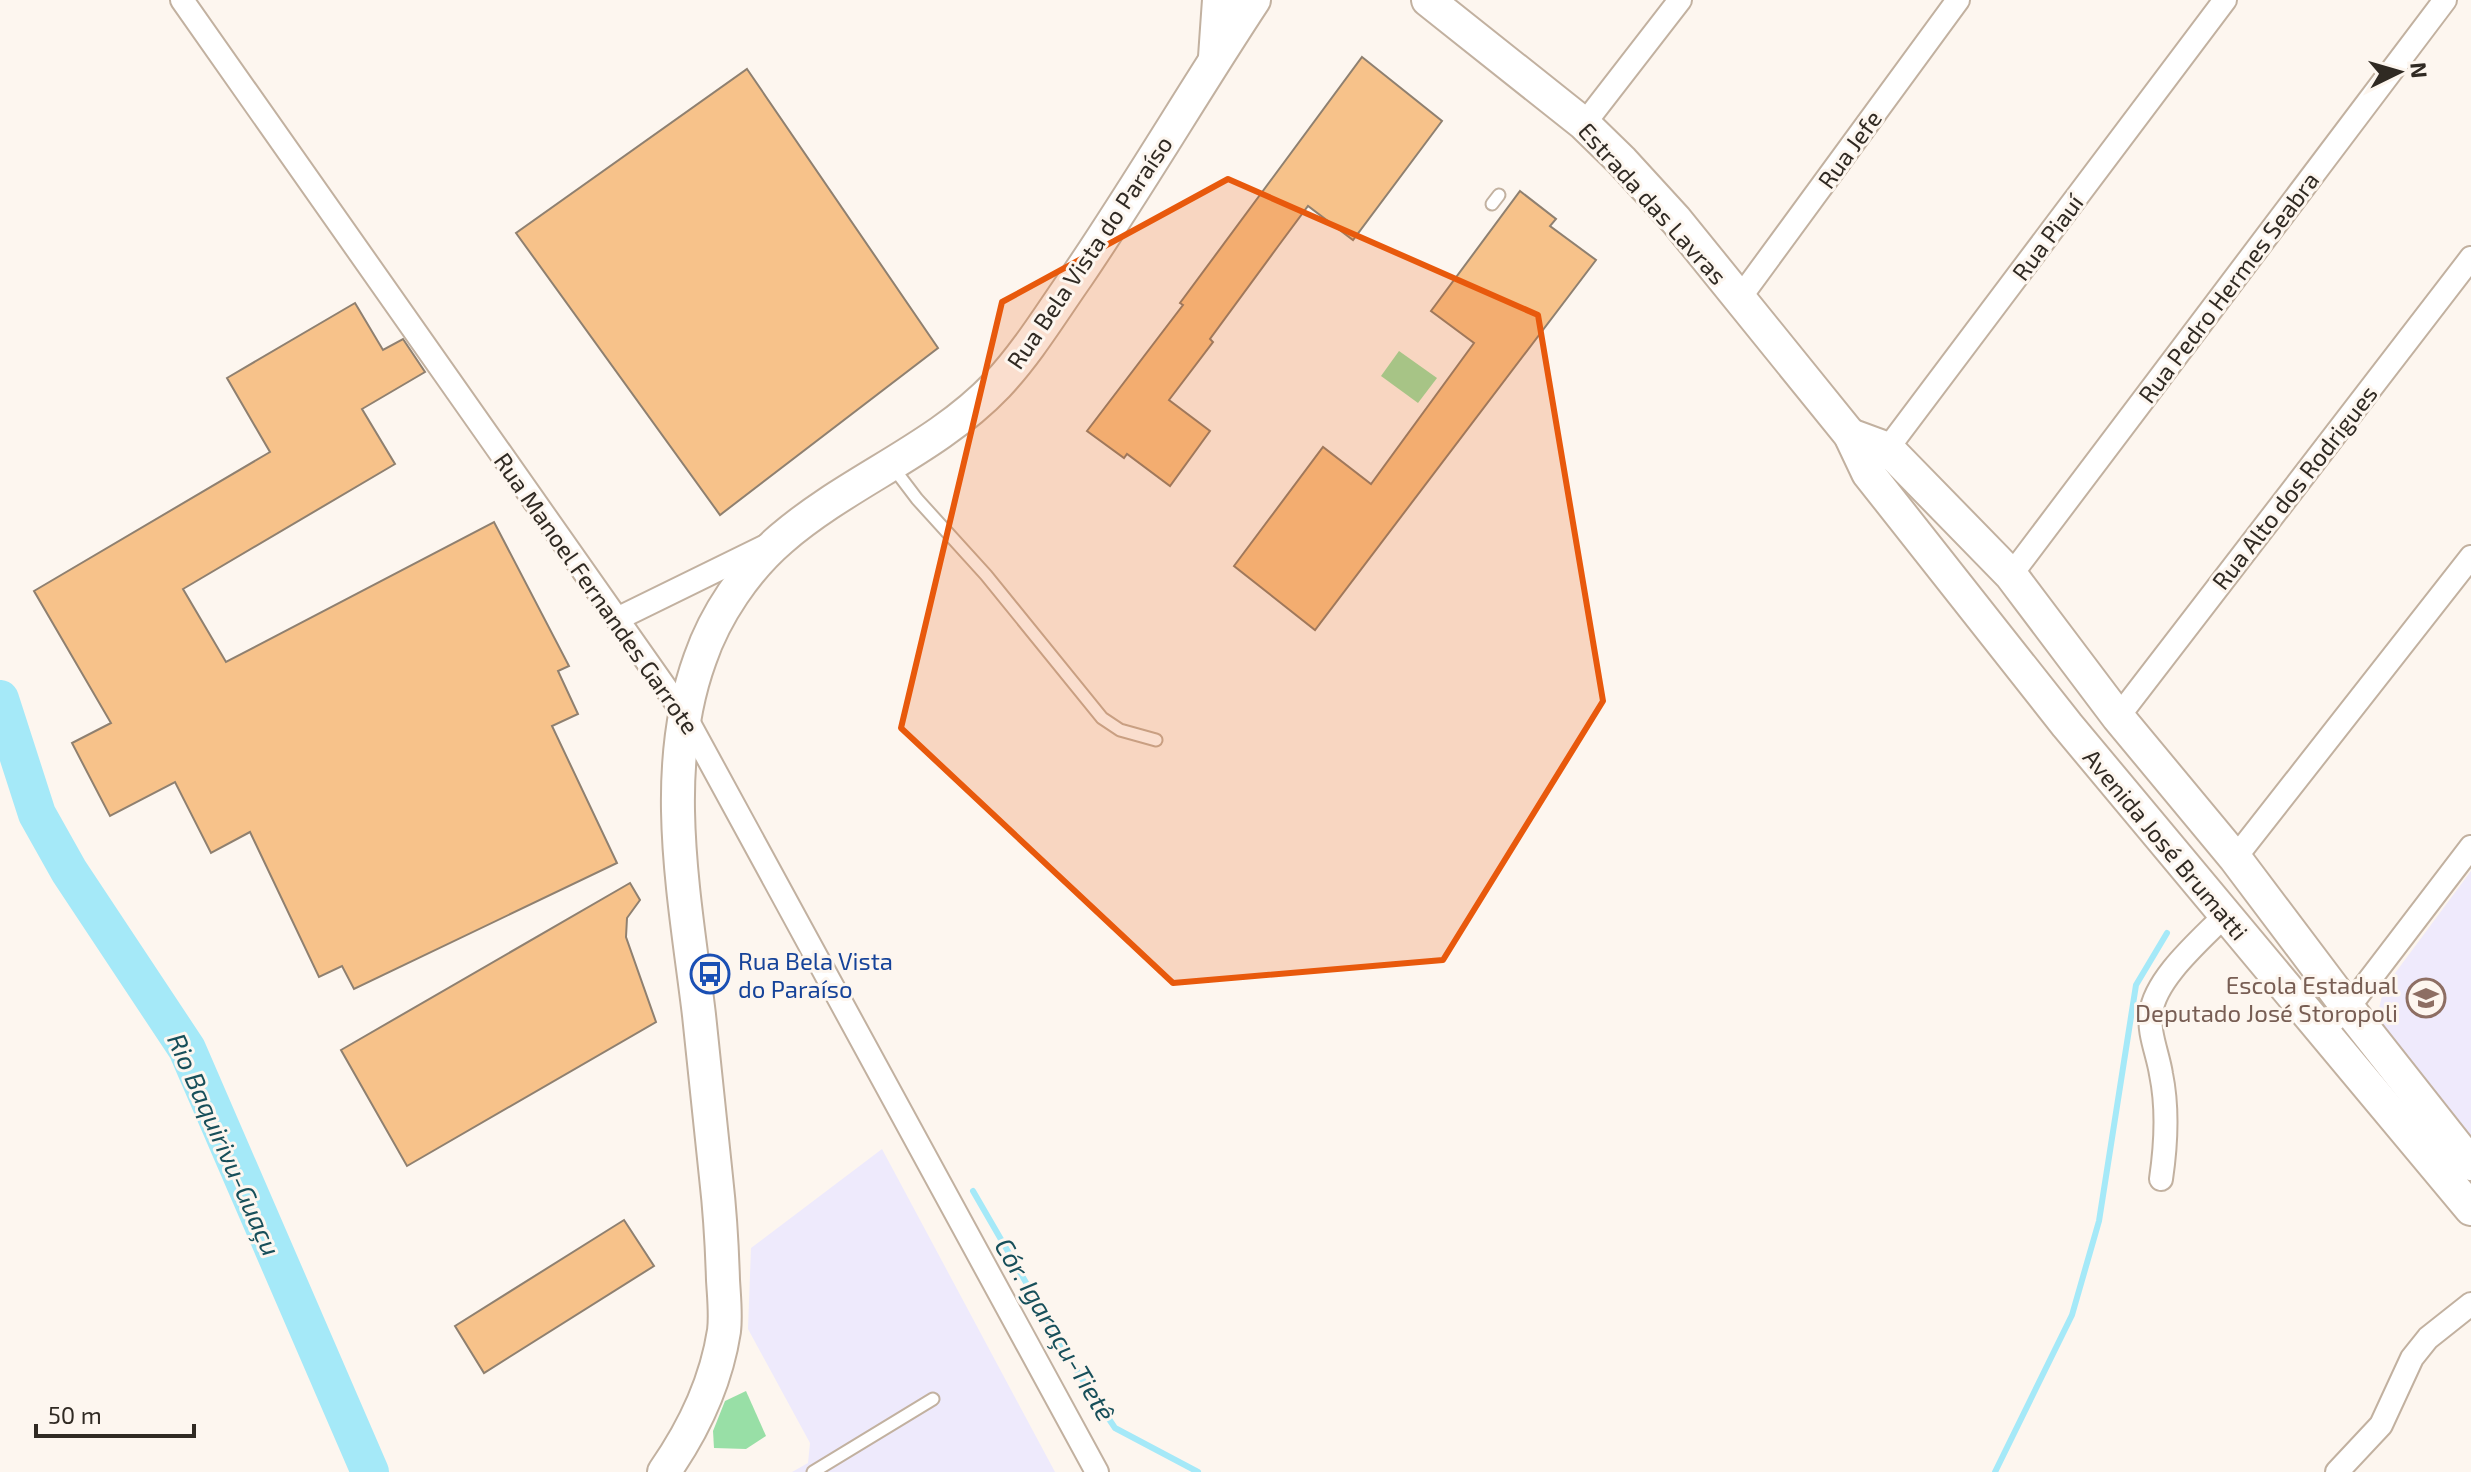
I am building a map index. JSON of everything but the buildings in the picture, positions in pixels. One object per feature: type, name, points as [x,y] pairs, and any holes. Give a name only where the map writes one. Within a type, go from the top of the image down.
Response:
[{"type":"main road","name":"Rua Bela Vista do Paraíso","points":[[664,1472],[700,1411],[715,1372],[725,1327],[721,1225],[679,842],[679,767],[684,714],[700,656],[722,613],[749,572],[781,539],[839,497],[937,437],[994,388],[1021,356],[1128,202],[1254,0]]},
{"type":"main road","name":"Estrada das Lavras","points":[[1428,0],[1584,124],[1676,220],[1850,435],[1878,461]]},
{"type":"main road","points":[[1214,60],[1221,2]]},
{"type":"main road","name":"Avenida José Brumatti","points":[[1878,461],[2011,575],[2118,717],[2235,858],[2471,1164]]},
{"type":"main road","name":"Avenida José Brumatti","points":[[1878,461],[2067,725],[2471,1209]]},
{"type":"street","name":"Rua Manoel Fernandes Garrote","points":[[182,0],[684,714],[1097,1472]]},
{"type":"street","points":[[1584,124],[1680,0]]},
{"type":"street","name":"Rua Jefe","points":[[1739,299],[1958,0]]},
{"type":"street","name":"Rua Piauí","points":[[1878,461],[2225,0]]},
{"type":"street","name":"Rua Pedro Hermes Seabra","points":[[2011,575],[2445,0]]},
{"type":"street","name":"Rua Alto dos Rodrigues","points":[[2118,717],[2471,258]]},
{"type":"street","points":[[617,619],[781,539]]},
{"type":"street","points":[[2235,858],[2471,557]]},
{"type":"street","points":[[2323,1030],[2348,1008],[2471,847]]},
{"type":"street","points":[[2161,1179],[2165,1150],[2162,1077],[2151,1032],[2151,1011],[2161,988],[2180,961],[2225,915]]},
{"type":"street","points":[[2337,1472],[2381,1425],[2412,1358],[2428,1338],[2471,1304]]},
{"type":"lane","points":[[891,465],[917,499],[986,575],[1102,718],[1120,730],[1156,740]]},
{"type":"lane","points":[[813,1472],[933,1399]]},
{"type":"highlighted area","points":[[1228,179],[1538,315],[1603,701],[1443,960],[1173,983],[901,728],[1002,302]]},
{"type":"shaded area","name":"Escola Estadual Deputado José Storopoli","points":[[2471,871],[2471,1143],[2381,1033],[2379,1008],[2384,988]]},
{"type":"shaded area","points":[[882,1149],[1055,1472],[792,1472],[808,1463],[810,1443],[748,1329],[751,1248]]},
{"type":"green space","points":[[1399,351],[1437,378],[1418,403],[1381,376]]},
{"type":"green space","points":[[746,1391],[766,1436],[746,1449],[714,1448],[713,1431],[725,1401]]},
{"type":"waterway","name":"Rio Baquirivu-Guaçu","points":[[0,699],[37,814],[69,871],[187,1049],[370,1472]]},
{"type":"waterway","points":[[1995,1472],[2072,1315],[2099,1221],[2136,985],[2167,933]]},
{"type":"waterway","name":"Cór. Igaraçu-Tietê","points":[[973,1191],[1080,1376],[1115,1428],[1198,1472]]},
{"type":"place","name":"Rua Bela Vista do Paraíso","points":[[710,974]]},
{"type":"place","name":"Escola Estadual Deputado José Storopoli","points":[[2426,998]]}]
